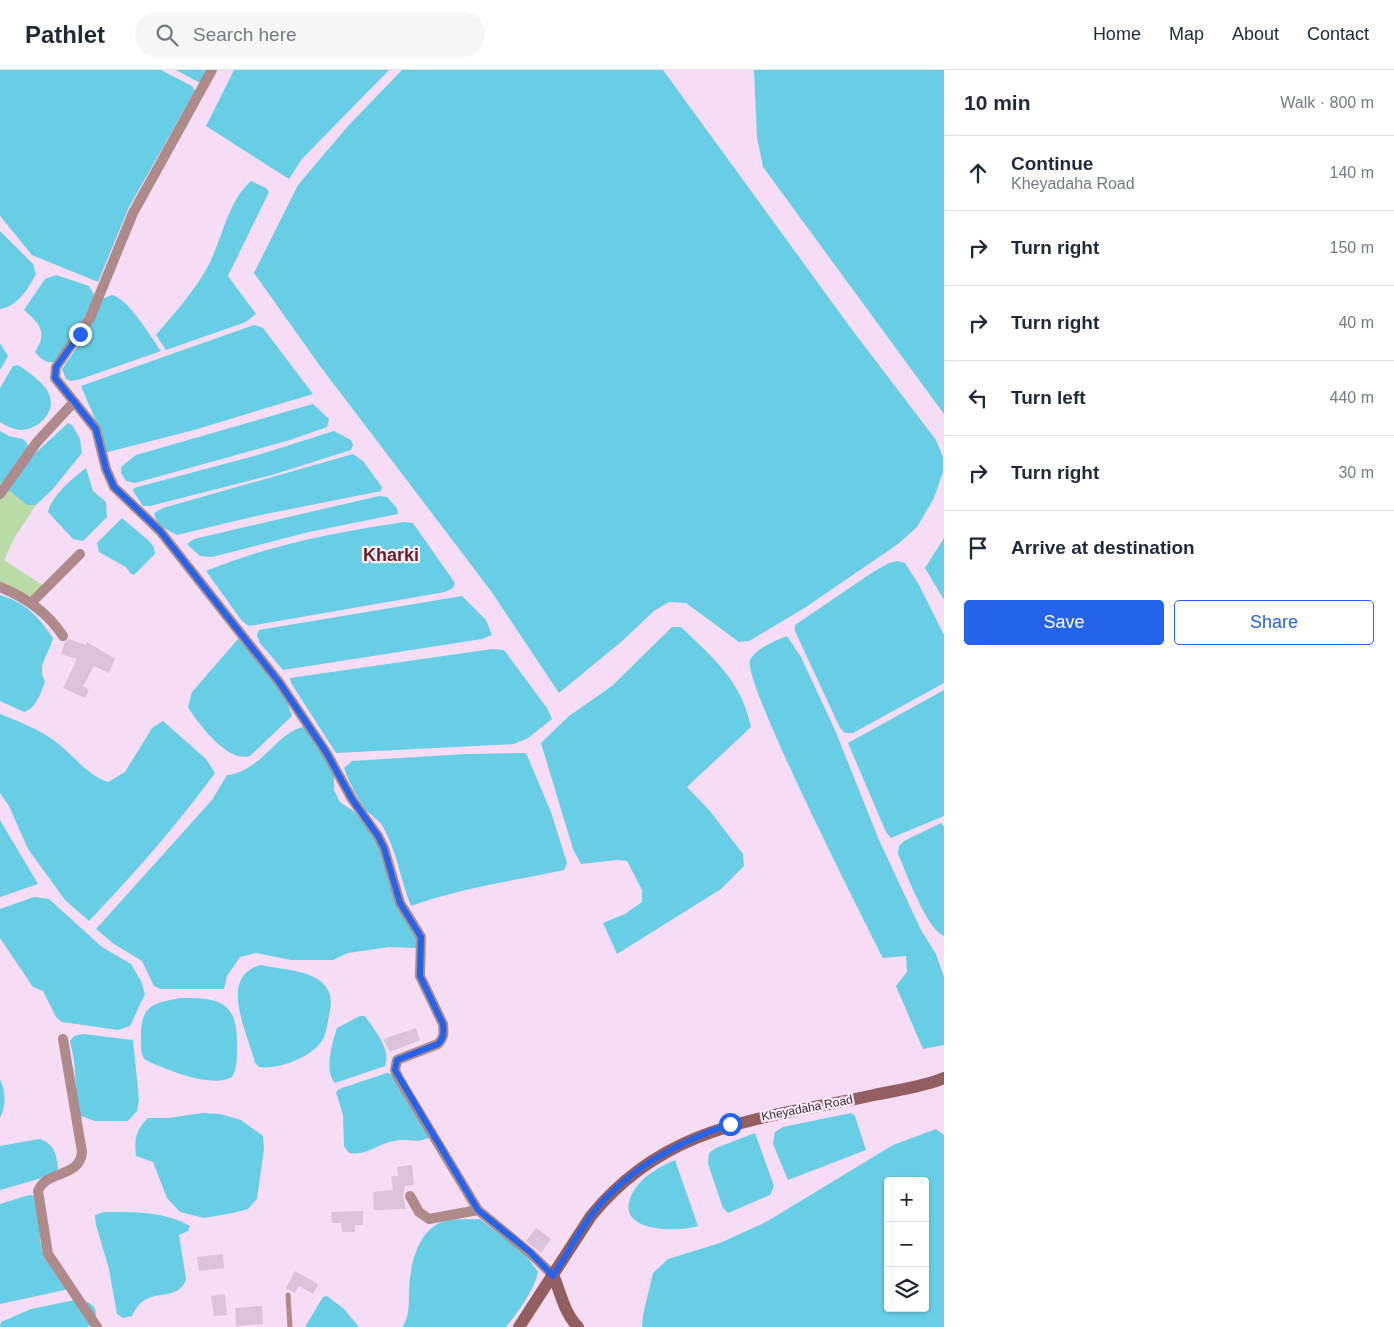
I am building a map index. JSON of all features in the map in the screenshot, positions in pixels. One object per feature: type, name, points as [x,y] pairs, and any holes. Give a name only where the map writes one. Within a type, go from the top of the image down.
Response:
[{"type":"main road","name":"Kheyadaha Road","points":[[519,1327],[591,1216],[605,1199],[631,1175],[660,1155],[696,1137],[730,1124],[872,1096],[944,1078]]},
{"type":"main road","points":[[553,1276],[562,1293],[565,1308],[578,1327]]},
{"type":"street","points":[[212,70],[133,213],[90,318],[54,371],[55,378],[96,429],[106,469],[114,487],[160,531],[279,682],[326,752],[352,799],[384,848],[400,903],[421,937],[420,976],[443,1024],[444,1032],[438,1044],[397,1060],[395,1070],[478,1210],[530,1252],[553,1276]]},
{"type":"street","points":[[0,494],[37,442],[74,402]]},
{"type":"street","points":[[31,603],[80,554]]},
{"type":"street","points":[[0,586],[31,603],[55,623],[63,636]]},
{"type":"street","points":[[63,1039],[82,1160],[75,1168],[40,1184],[38,1191],[48,1254],[97,1327]]},
{"type":"street","points":[[410,1196],[420,1212],[429,1219],[478,1210]]},
{"type":"lane","points":[[288,1295],[290,1327]]},
{"type":"green space","points":[[0,487],[7,489],[27,505],[36,505],[15,537],[4,560],[47,588],[31,603],[0,585]]},
{"type":"water","points":[[0,70],[161,70],[192,86],[195,91],[129,207],[98,282],[32,255],[0,216]]},
{"type":"water","points":[[176,70],[207,70],[200,83]]},
{"type":"water","points":[[234,70],[389,70],[302,159],[289,179],[206,126]]},
{"type":"water","points":[[402,70],[663,70],[850,327],[936,440],[943,457],[943,472],[934,498],[917,527],[898,544],[806,607],[749,641],[739,642],[686,603],[669,602],[654,611],[621,642],[559,693],[491,591],[320,366],[254,273],[298,185],[348,126]]},
{"type":"water","points":[[754,70],[944,70],[944,414],[763,167],[757,137]]},
{"type":"water","points":[[251,181],[266,188],[269,192],[228,276],[256,314],[246,322],[166,350],[156,335],[200,280],[211,260],[237,198]]},
{"type":"water","points":[[0,231],[33,264],[36,274],[26,291],[17,301],[0,309]]},
{"type":"water","points":[[56,275],[89,286],[95,296],[92,305],[57,361],[47,362],[35,352],[41,339],[38,324],[24,310],[45,279]]},
{"type":"water","points":[[112,295],[119,298],[132,311],[161,351],[81,379],[71,381],[66,379],[62,369],[81,341],[102,299]]},
{"type":"water","points":[[254,325],[263,328],[313,394],[194,430],[104,453],[96,438],[95,419],[81,386]]},
{"type":"water","points":[[0,343],[8,356],[0,370]]},
{"type":"water","points":[[18,365],[43,385],[51,400],[51,407],[45,418],[35,426],[22,430],[10,428],[0,422],[0,388],[13,366]]},
{"type":"water","points":[[313,404],[329,419],[327,427],[290,440],[135,483],[126,481],[121,473],[121,467],[136,455]]},
{"type":"water","points":[[68,423],[72,425],[80,439],[82,453],[52,490],[36,505],[27,505],[7,489],[29,459]]},
{"type":"water","points":[[0,431],[9,436],[23,439],[28,445],[25,453],[0,485]]},
{"type":"water","points":[[334,431],[351,440],[353,445],[351,450],[272,475],[150,506],[143,506],[133,491],[134,488],[258,455]]},
{"type":"water","points":[[353,454],[363,461],[382,487],[381,491],[256,516],[177,535],[162,527],[155,517],[154,513],[163,508]]},
{"type":"water","points":[[86,468],[93,491],[106,502],[107,517],[83,541],[73,539],[48,512],[58,493]]},
{"type":"water","points":[[379,496],[387,497],[397,508],[398,514],[309,532],[212,557],[200,556],[187,544],[194,539]]},
{"type":"water","points":[[122,518],[154,547],[155,554],[134,575],[126,567],[99,552],[97,543]]},
{"type":"water","points":[[404,522],[413,523],[455,583],[453,588],[445,592],[249,626],[242,621],[206,571],[279,547],[354,530]]},
{"type":"water","points":[[944,538],[944,600],[925,568]]},
{"type":"water","points":[[897,561],[905,563],[919,585],[944,635],[944,683],[853,733],[845,733],[840,728],[795,631],[795,625],[873,572],[889,563]]},
{"type":"water","points":[[0,595],[17,602],[31,611],[53,638],[44,659],[42,670],[45,681],[42,690],[35,704],[24,712],[0,701]]},
{"type":"water","points":[[462,596],[486,620],[492,635],[482,639],[283,670],[260,643],[257,635],[259,630]]},
{"type":"water","points":[[672,627],[681,627],[725,671],[740,696],[751,727],[687,787],[710,811],[743,854],[744,866],[721,889],[617,954],[603,923],[625,914],[642,902],[642,890],[627,861],[617,860],[581,864],[573,849],[541,743],[569,716],[612,686]]},
{"type":"water","points":[[787,636],[801,657],[835,730],[879,840],[921,930],[936,954],[944,977],[944,1045],[923,1049],[896,986],[907,972],[906,956],[883,958],[807,804],[765,712],[753,679],[750,661],[761,649]]},
{"type":"water","points":[[238,639],[246,645],[286,698],[292,716],[250,756],[241,757],[233,754],[215,741],[188,707],[192,692]]},
{"type":"water","points":[[492,649],[504,650],[547,708],[552,719],[528,738],[514,744],[336,753],[291,683],[290,678]]},
{"type":"water","points":[[944,690],[944,816],[891,838],[886,832],[848,743]]},
{"type":"water","points":[[0,714],[29,726],[50,738],[93,775],[108,782],[125,772],[152,728],[163,721],[206,759],[215,773],[154,849],[89,921],[65,900],[28,849],[9,806],[0,793]]},
{"type":"water","points":[[304,727],[334,771],[334,790],[340,802],[356,813],[376,839],[405,921],[419,940],[417,948],[389,947],[348,953],[333,960],[291,960],[256,953],[240,957],[227,976],[224,989],[161,989],[154,986],[142,961],[114,944],[96,929],[212,800],[227,775],[250,767],[286,735]]},
{"type":"water","points":[[526,753],[551,812],[567,863],[564,870],[467,890],[411,906],[387,835],[380,823],[362,804],[344,768],[352,761],[466,754]]},
{"type":"water","points":[[0,820],[38,884],[0,897]]},
{"type":"water","points":[[941,823],[944,827],[944,936],[937,931],[924,912],[898,854],[899,846],[904,841]]},
{"type":"water","points":[[34,897],[49,899],[102,947],[131,964],[141,981],[145,994],[130,1026],[118,1030],[62,1022],[56,1017],[43,991],[33,987],[0,938],[0,909]]},
{"type":"water","points":[[261,965],[305,973],[313,977],[326,987],[331,1001],[325,1034],[318,1045],[304,1057],[295,1061],[267,1067],[259,1067],[255,1063],[242,1022],[238,993],[241,981],[248,971]]},
{"type":"water","points":[[181,998],[215,1001],[229,1010],[236,1028],[237,1042],[236,1065],[232,1077],[213,1081],[201,1079],[163,1068],[144,1059],[141,1050],[141,1036],[143,1018],[146,1012],[156,1004]]},
{"type":"water","points":[[360,1016],[365,1016],[384,1046],[387,1060],[385,1066],[335,1083],[329,1064],[337,1028]]},
{"type":"water","points":[[83,1034],[133,1040],[139,1099],[137,1111],[128,1121],[95,1121],[78,1115],[74,1060],[70,1041],[74,1036]]},
{"type":"water","points":[[387,1073],[392,1074],[431,1134],[429,1138],[423,1140],[388,1142],[361,1153],[349,1153],[344,1146],[343,1115],[336,1092],[339,1089]]},
{"type":"water","points":[[0,1079],[4,1099],[0,1118]]},
{"type":"water","points":[[203,1113],[220,1114],[241,1120],[263,1136],[264,1149],[257,1199],[248,1209],[204,1218],[180,1212],[167,1198],[153,1162],[136,1156],[135,1145],[137,1135],[148,1118],[168,1118]]},
{"type":"water","points":[[851,1113],[855,1116],[866,1150],[788,1180],[773,1144],[775,1132],[783,1127]]},
{"type":"water","points":[[936,1129],[944,1135],[944,1327],[642,1327],[653,1273],[668,1259],[720,1243],[766,1222],[893,1145]]},
{"type":"water","points":[[755,1133],[774,1186],[770,1195],[728,1213],[723,1208],[708,1164],[709,1153],[716,1148]]},
{"type":"water","points":[[39,1139],[48,1143],[54,1150],[58,1169],[49,1176],[0,1190],[0,1146]]},
{"type":"water","points":[[675,1160],[698,1226],[665,1229],[641,1224],[633,1218],[629,1210],[633,1192],[648,1175]]},
{"type":"water","points":[[29,1195],[39,1196],[45,1200],[40,1240],[44,1257],[69,1289],[0,1304],[0,1204]]},
{"type":"water","points":[[104,1212],[137,1212],[159,1215],[170,1217],[190,1226],[188,1231],[179,1235],[186,1279],[183,1285],[174,1292],[145,1300],[139,1305],[132,1316],[123,1318],[117,1314],[109,1269],[96,1225],[95,1215]]},
{"type":"water","points":[[480,1219],[525,1254],[538,1272],[529,1294],[516,1315],[506,1327],[402,1327],[408,1312],[409,1284],[413,1261],[428,1231],[446,1221]]},
{"type":"water","points":[[327,1296],[344,1309],[359,1327],[305,1327],[323,1297]]},
{"type":"water","points":[[75,1300],[90,1303],[93,1306],[96,1314],[93,1324],[87,1327],[0,1327],[1,1322],[31,1309]]},
{"type":"building","points":[[69,639],[86,645],[87,642],[115,659],[109,673],[94,666],[83,686],[89,690],[85,698],[63,688],[77,659],[61,654],[65,642]]},
{"type":"building","points":[[416,1028],[420,1040],[390,1052],[383,1039]]},
{"type":"building","points":[[412,1165],[414,1185],[405,1186],[403,1195],[406,1209],[374,1210],[373,1192],[393,1190],[391,1176],[398,1176],[397,1167]]},
{"type":"building","points":[[363,1211],[363,1225],[355,1225],[355,1232],[342,1232],[341,1223],[332,1223],[331,1212]]},
{"type":"building","points":[[536,1228],[551,1239],[541,1253],[526,1241]]},
{"type":"building","points":[[223,1254],[224,1268],[199,1271],[197,1257]]},
{"type":"building","points":[[295,1271],[318,1284],[313,1294],[299,1286],[295,1293],[286,1288]]},
{"type":"building","points":[[225,1294],[227,1315],[214,1316],[211,1296]]},
{"type":"building","points":[[262,1306],[263,1324],[236,1326],[235,1308]]},
{"type":"district","name":"Kharki","points":[[391,555]]},
{"type":"route","points":[[80,334],[56,367],[54,371],[55,378],[96,429],[100,437],[109,480],[160,531],[279,682],[326,752],[352,799],[378,836],[384,848],[400,903],[421,937],[420,976],[443,1024],[444,1032],[438,1044],[397,1060],[395,1070],[478,1210],[530,1252],[553,1276],[591,1216],[605,1199],[631,1175],[660,1155],[696,1137],[730,1124]]}]
